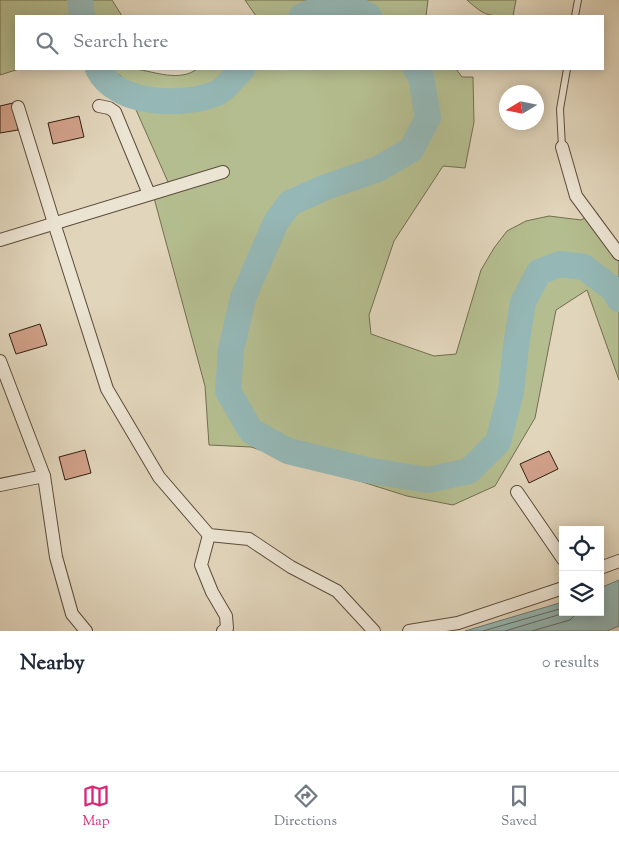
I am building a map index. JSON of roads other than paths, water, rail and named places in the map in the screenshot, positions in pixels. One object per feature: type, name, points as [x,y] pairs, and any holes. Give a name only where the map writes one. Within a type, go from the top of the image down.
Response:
[{"type":"street","points":[[99,106],[109,108],[115,112],[149,194]]},
{"type":"street","points":[[18,107],[108,389],[159,477],[209,534],[249,539],[291,567],[337,590],[374,631]]},
{"type":"street","points":[[562,147],[576,196],[619,254]]},
{"type":"street","points":[[0,240],[223,172]]},
{"type":"street","points":[[0,362],[44,476],[56,557],[72,614],[86,631]]},
{"type":"street","points":[[0,485],[44,476]]},
{"type":"street","points":[[518,492],[559,553]]},
{"type":"street","points":[[209,534],[201,565],[212,592],[226,616],[227,628],[223,631]]},
{"type":"street","points":[[604,567],[619,561]]},
{"type":"street","points":[[409,631],[458,623],[559,589]]},
{"type":"lane","points":[[575,15],[578,0]]},
{"type":"lane","points":[[562,147],[560,110],[567,70]]},
{"type":"water","points":[[619,580],[619,626],[607,631],[465,631],[559,603],[559,616],[604,616],[604,586]]},
{"type":"waterway","points":[[80,0],[82,15]]},
{"type":"waterway","points":[[305,15],[336,6],[351,8],[367,15]]},
{"type":"waterway","points":[[99,70],[107,81],[135,97],[169,101],[203,98],[217,93],[241,70]]},
{"type":"waterway","points":[[417,70],[421,77],[428,118],[411,150],[378,169],[326,187],[290,203],[276,222],[243,298],[231,350],[228,391],[251,431],[288,451],[366,470],[428,480],[469,471],[498,442],[511,392],[523,302],[539,272],[560,264],[584,267],[614,290],[619,299]]}]
